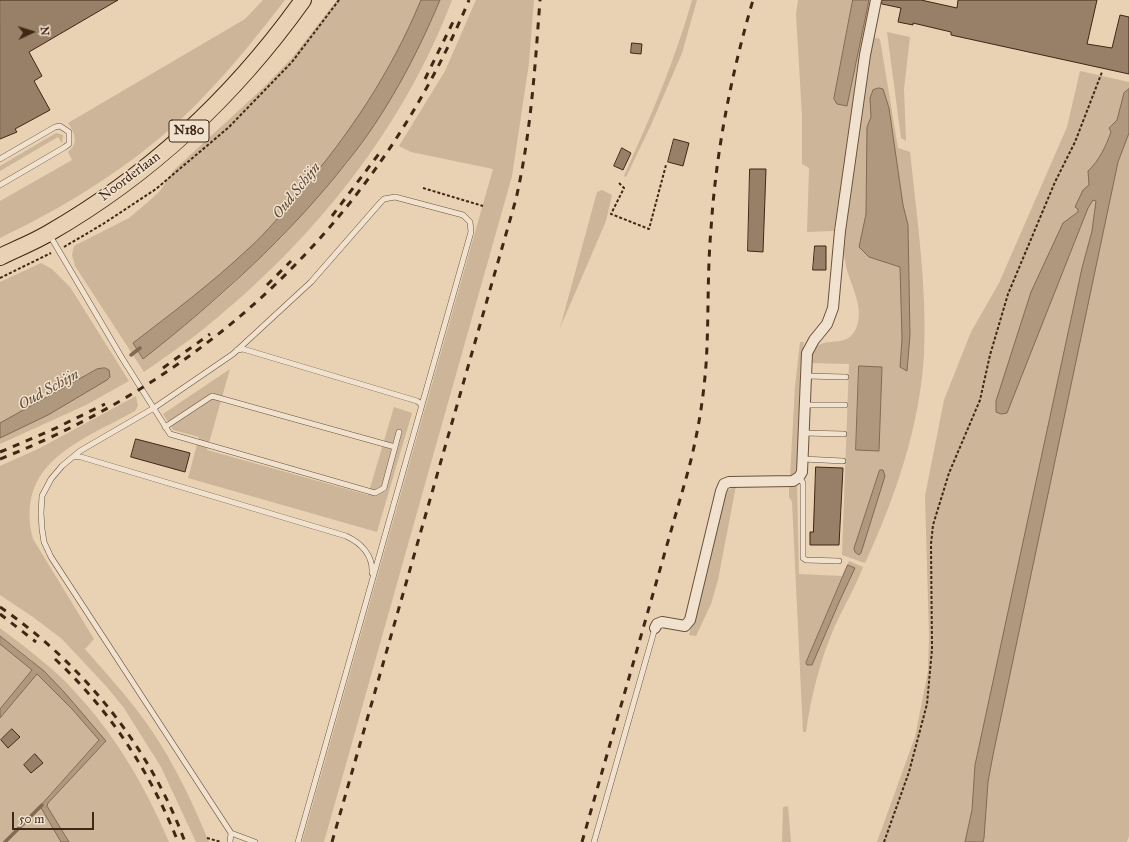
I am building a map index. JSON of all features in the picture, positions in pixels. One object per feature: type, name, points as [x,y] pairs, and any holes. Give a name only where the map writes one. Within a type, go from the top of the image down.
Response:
[{"type":"main road","name":"Noorderlaan","points":[[0,257],[48,234],[102,199],[152,162],[201,120],[244,75],[303,0]]},
{"type":"street","points":[[655,628],[657,624],[662,622],[681,626],[688,624],[690,620],[721,491],[724,484],[729,482],[788,482],[796,480],[802,472],[806,376],[809,347],[827,324],[833,308],[840,231],[865,55],[876,0]]},
{"type":"lane","points":[[0,159],[55,127],[60,126],[69,132],[69,144],[0,185]]},
{"type":"lane","points":[[255,842],[231,833],[51,556],[44,542],[41,513],[42,496],[51,479],[80,451],[154,408],[237,350],[311,282],[384,199],[395,197],[459,214],[467,218],[470,222],[471,232],[298,842]]},
{"type":"lane","points":[[48,234],[122,358],[170,434],[375,493],[384,488],[399,432]]},
{"type":"lane","points":[[237,350],[243,349],[418,402],[421,408]]},
{"type":"lane","points":[[806,376],[846,377]]},
{"type":"lane","points":[[165,427],[212,396],[395,447]]},
{"type":"lane","points":[[805,405],[845,405]]},
{"type":"lane","points":[[804,433],[844,434]]},
{"type":"lane","points":[[73,457],[80,457],[346,536],[356,541],[365,549],[370,559],[373,571],[372,582]]},
{"type":"lane","points":[[803,459],[843,460]]},
{"type":"lane","points":[[799,477],[803,484],[803,558],[806,560],[840,561]]},
{"type":"lane","points":[[594,842],[655,628]]},
{"type":"lane","points":[[230,842],[231,833]]},
{"type":"path","points":[[884,842],[909,772],[927,704],[932,649],[931,544],[933,525],[949,473],[980,400],[992,349],[1008,294],[1055,182],[1075,142],[1102,72]]},
{"type":"path","points":[[619,183],[624,188],[611,214],[649,229],[666,165]]},
{"type":"path","points":[[423,188],[483,206]]},
{"type":"path","points":[[208,838],[221,842]]},
{"type":"shaded area","points":[[263,0],[285,0],[227,71],[185,116],[136,157],[83,193],[0,238],[0,201],[72,160],[68,152],[74,145],[75,138],[68,123],[245,19]]},
{"type":"shaded area","points":[[337,0],[421,0],[397,52],[383,76],[353,124],[319,169],[275,221],[248,249],[206,286],[133,343],[143,358],[227,290],[283,236],[348,162],[431,21],[440,0],[452,0],[432,47],[409,92],[353,177],[321,216],[287,254],[250,289],[204,329],[144,372],[75,266],[72,255],[74,246],[129,218],[160,191],[174,170],[263,88],[292,58]]},
{"type":"shaded area","points":[[421,0],[440,0],[410,64],[387,105],[361,144],[324,190],[276,242],[225,291],[143,359],[133,343],[206,286],[255,242],[282,214],[337,146],[383,77],[397,52]]},
{"type":"shaded area","points":[[476,0],[534,0],[529,63],[512,176],[324,842],[302,842],[493,169],[411,152],[399,146],[445,71]]},
{"type":"shaded area","points":[[692,0],[697,0],[682,53],[651,125],[626,177],[624,176],[670,67]]},
{"type":"shaded area","points":[[798,0],[872,0],[861,53],[834,231],[807,232],[809,168],[802,164],[802,116],[796,14]]},
{"type":"shaded area","points":[[853,0],[869,0],[847,106],[837,104],[834,99]]},
{"type":"shaded area","points":[[887,32],[910,37],[904,89],[906,141],[901,138]]},
{"type":"shaded area","points":[[873,37],[880,39],[898,148],[910,152],[921,253],[925,329],[922,381],[911,435],[896,487],[865,563],[842,555],[849,364],[810,363],[813,352],[818,346],[824,343],[846,339],[852,335],[859,318],[856,295],[845,263],[843,238]]},
{"type":"shaded area","points":[[1080,71],[1129,82],[1129,836],[1127,842],[877,842],[915,737],[928,671],[929,635],[925,496],[944,400],[971,332],[999,283],[1067,127]]},
{"type":"shaded area","points":[[879,88],[883,89],[889,108],[903,205],[908,225],[910,335],[907,371],[900,367],[902,339],[900,267],[869,257],[859,247],[866,214],[867,127],[871,117],[870,98],[873,90]]},
{"type":"shaded area","points":[[1129,89],[1129,133],[1118,162],[993,755],[988,782],[984,838],[983,842],[965,842],[972,810],[975,765],[1082,268],[1092,231],[1096,201],[1093,200],[1088,208],[1007,413],[1001,414],[996,412],[996,401],[1031,292],[1063,223],[1078,212],[1078,209],[1075,207],[1083,190],[1089,185],[1088,171],[1096,163],[1104,148],[1111,132],[1109,128],[1117,120],[1124,93]]},
{"type":"shaded area","points":[[56,133],[63,135],[62,143],[58,137],[0,171],[0,166]]},
{"type":"shaded area","points":[[602,190],[612,195],[606,221],[560,328],[597,192]]},
{"type":"shaded area","points":[[41,263],[52,269],[70,287],[129,381],[86,405],[0,444],[0,282]]},
{"type":"shaded area","points":[[800,342],[804,342],[801,360],[797,466],[795,473],[790,477],[795,386]]},
{"type":"shaded area","points":[[859,366],[882,367],[879,451],[856,450]]},
{"type":"shaded area","points":[[105,368],[109,370],[110,377],[107,380],[48,415],[0,438],[0,423],[97,369]]},
{"type":"shaded area","points":[[230,369],[207,450],[368,495],[394,407],[412,413],[377,532],[188,478],[199,437],[173,430],[163,414]]},
{"type":"shaded area","points":[[136,396],[138,406],[135,411],[74,444],[57,457],[43,473],[33,491],[30,513],[33,539],[94,639],[85,649],[130,701],[158,740],[186,790],[209,842],[196,842],[161,767],[124,708],[106,686],[62,639],[0,595],[0,466],[40,448]]},
{"type":"shaded area","points":[[880,470],[883,470],[885,476],[861,553],[859,555],[854,549]]},
{"type":"shaded area","points":[[797,484],[799,574],[842,576],[849,561],[863,567],[834,628],[824,653],[813,692],[806,732],[803,732],[792,502],[789,497],[789,486]]},
{"type":"shaded area","points":[[736,486],[718,580],[711,604],[696,636],[689,635],[725,495],[728,490]]},
{"type":"shaded area","points":[[848,565],[855,568],[812,665],[807,665],[806,663]]},
{"type":"shaded area","points":[[0,628],[58,675],[91,710],[129,763],[140,782],[169,842],[0,842],[0,644],[39,675],[99,740],[41,804],[105,743],[30,659],[0,636]]},
{"type":"shaded area","points":[[0,636],[44,671],[106,741],[48,803],[47,806],[69,842],[61,842],[40,806],[99,740],[72,709],[37,674],[0,718],[0,709],[32,670],[0,644]]},
{"type":"shaded area","points":[[788,806],[791,842],[782,842],[783,807]]},
{"type":"building","points":[[0,0],[118,0],[29,52],[42,76],[34,81],[50,110],[15,129],[17,132],[0,139]]},
{"type":"building","points":[[882,0],[921,0],[957,8],[958,0],[1097,0],[1087,44],[1112,48],[1120,15],[1129,17],[1129,74],[951,35],[951,32],[913,23],[913,25],[898,22],[901,8],[882,4]]},
{"type":"building","points":[[632,43],[642,44],[641,54],[631,53]]},
{"type":"building","points":[[674,139],[689,143],[683,166],[668,162]]},
{"type":"building","points":[[622,148],[631,153],[623,170],[614,166]]},
{"type":"building","points":[[750,169],[766,169],[763,252],[748,251]]},
{"type":"building","points":[[815,246],[826,246],[826,270],[813,270]]},
{"type":"building","points":[[136,439],[190,453],[185,472],[131,457]]},
{"type":"building","points":[[816,467],[843,468],[839,545],[810,545],[810,532],[813,532]]},
{"type":"building","points":[[12,729],[20,737],[8,748],[1,740]]},
{"type":"building","points":[[35,754],[43,763],[31,773],[24,765]]},
{"type":"waterway","name":"Oud Schijn","points":[[131,355],[140,348]]},
{"type":"waterway","points":[[5,842],[42,805]]},
{"type":"railway","points":[[0,459],[79,424],[152,382],[220,333],[282,278],[338,217],[389,150],[432,78],[469,0]]},
{"type":"railway","points":[[332,842],[516,199],[529,125],[540,0]]},
{"type":"railway","points":[[582,842],[696,439],[706,365],[708,280],[713,200],[731,85],[753,0]]},
{"type":"railway","points":[[425,79],[454,20]]},
{"type":"railway","points":[[332,216],[381,151]]},
{"type":"railway","points":[[267,285],[291,261]]},
{"type":"railway","points":[[163,368],[210,334]]},
{"type":"railway","points":[[0,452],[54,429],[105,404]]},
{"type":"railway","points":[[0,607],[59,654],[86,681],[110,710],[133,741],[153,773],[185,842]]},
{"type":"railway","points":[[0,614],[36,642]]},
{"type":"railway","points":[[55,659],[94,699],[127,744],[155,791],[178,842]]}]
